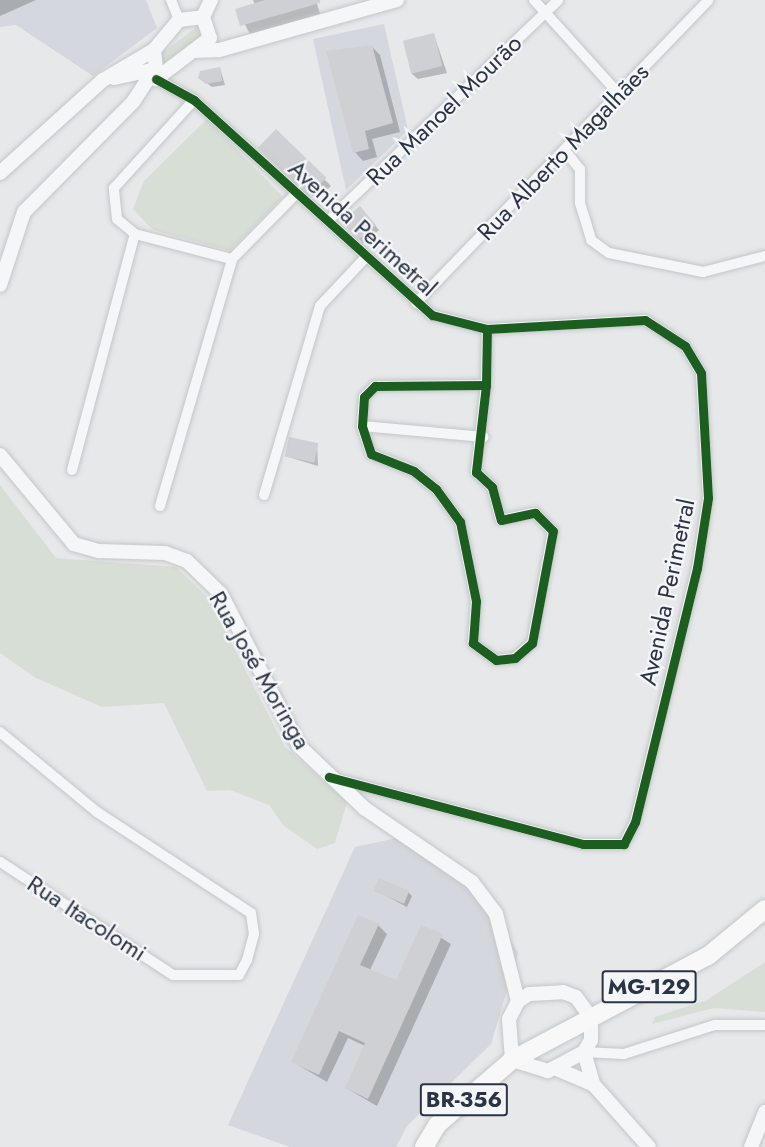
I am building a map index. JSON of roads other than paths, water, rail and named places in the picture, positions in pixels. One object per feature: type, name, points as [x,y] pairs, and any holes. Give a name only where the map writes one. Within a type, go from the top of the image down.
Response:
[{"type":"main road","name":"MG-129","points":[[512,1060],[708,956],[765,909]]},
{"type":"main road","name":"BR-356","points":[[424,1147],[438,1125],[512,1060]]},
{"type":"street","points":[[171,0],[179,20]]},
{"type":"street","points":[[211,0],[203,17],[214,44]]},
{"type":"street","points":[[349,16],[369,0]]},
{"type":"street","points":[[0,285],[24,212],[133,102],[154,75],[190,51],[349,16],[397,0]]},
{"type":"street","points":[[534,0],[619,94]]},
{"type":"street","name":"Rua Manoel Mourão","points":[[330,219],[558,0]]},
{"type":"street","name":"Rua Alberto Magalhães","points":[[416,303],[566,152],[709,0]]},
{"type":"street","points":[[0,173],[103,80],[154,50],[179,20],[203,17]]},
{"type":"street","points":[[154,50],[154,75]]},
{"type":"street","points":[[103,80],[154,75]]},
{"type":"street","name":"Avenida Perimetral","points":[[154,75],[194,100],[295,195],[330,219],[365,258],[432,315],[487,329],[645,321],[685,345],[701,373],[708,498],[702,533],[630,836],[624,844],[600,848],[329,777]]},
{"type":"street","points":[[194,100],[114,188],[117,219],[135,234],[232,259]]},
{"type":"street","points":[[566,152],[580,170],[580,203],[591,240],[609,253],[703,272],[765,256]]},
{"type":"street","points":[[160,506],[232,259],[295,195]]},
{"type":"street","points":[[72,470],[135,234]]},
{"type":"street","points":[[264,495],[320,306],[365,258]]},
{"type":"street","points":[[486,385],[375,386],[364,397],[362,426],[371,454],[414,471],[436,489],[460,522],[476,601],[473,643],[496,660],[515,658],[532,644],[553,531],[536,513],[501,520],[492,487],[476,472],[484,437],[486,385],[487,329]]},
{"type":"street","points":[[362,426],[484,437]]},
{"type":"street","name":"Rua José Moringa","points":[[0,455],[74,544],[99,551],[165,553],[188,561],[221,594],[300,746],[329,777],[364,808],[472,882],[496,914],[518,1001]]},
{"type":"street","name":"Rua Itacolomi","points":[[0,732],[97,812],[250,913],[254,934],[239,975],[173,975],[0,861]]},
{"type":"street","points":[[557,1069],[584,1052],[591,1040],[591,1018],[576,997],[563,992],[529,994],[518,1001],[509,1019],[512,1060],[537,1070],[557,1069],[593,1084],[649,1147]]},
{"type":"street","points":[[584,1052],[624,1054],[715,1025],[765,1025]]},
{"type":"street","points":[[584,1052],[593,1084]]},
{"type":"street","points":[[751,1147],[764,1118]]}]
